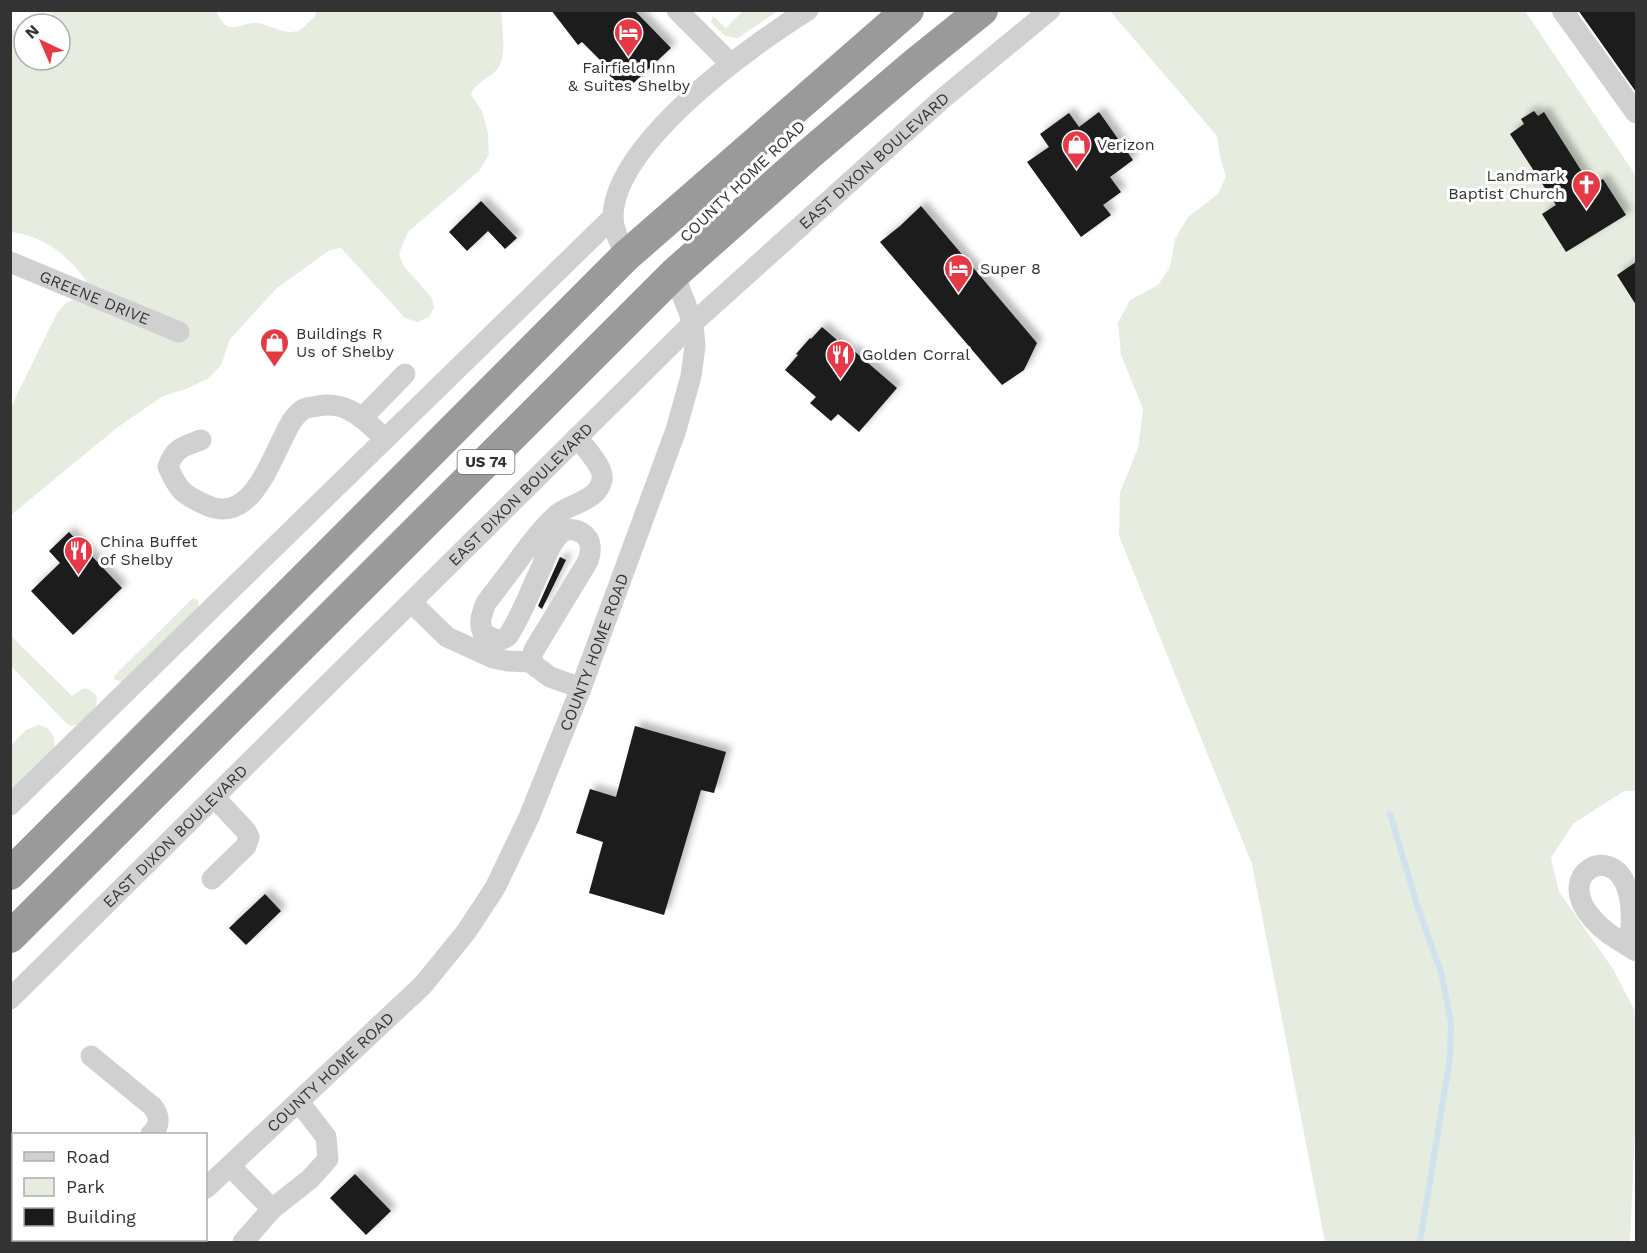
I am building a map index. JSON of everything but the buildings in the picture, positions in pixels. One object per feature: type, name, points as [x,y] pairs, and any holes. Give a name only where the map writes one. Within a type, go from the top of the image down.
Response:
[{"type":"highway","name":"US 74","points":[[10,874],[626,256],[908,10]]},
{"type":"highway","name":"US 74","points":[[10,937],[674,274],[808,155],[982,10]]},
{"type":"highway","name":"COUNTY HOME ROAD","points":[[674,274],[670,259],[679,242],[822,103],[841,68]]},
{"type":"highway","points":[[402,545],[406,524],[412,516],[513,409],[625,298],[634,281],[634,275],[626,256]]},
{"type":"street","points":[[677,10],[731,64]]},
{"type":"street","points":[[626,256],[613,217],[614,205],[624,178],[640,154],[677,111],[731,64],[808,10]]},
{"type":"street","name":"EAST DIXON BOULEVARD","points":[[10,999],[693,323],[941,100],[1050,10]]},
{"type":"street","points":[[1562,10],[1636,113]]},
{"type":"street","points":[[10,805],[613,217]]},
{"type":"street","name":"GREENE DRIVE","points":[[10,262],[179,332]]},
{"type":"street","name":"COUNTY HOME ROAD","points":[[207,1187],[423,985],[466,932],[495,888],[530,817],[581,688],[675,430],[691,376],[695,346],[693,323],[674,274]]},
{"type":"street","points":[[362,418],[405,374]]},
{"type":"street","points":[[201,440],[183,447],[172,455],[168,467],[177,487],[188,497],[214,508],[230,509],[244,502],[256,488],[292,420],[304,409],[325,404],[348,409],[362,418],[385,439]]},
{"type":"street","points":[[530,662],[534,650],[588,561],[590,547],[587,537],[582,533],[565,530],[556,539],[512,629],[504,639],[498,640],[483,633],[480,627],[480,617],[486,603],[543,529],[566,508],[586,499],[599,488],[602,480],[600,469],[577,437]]},
{"type":"street","points":[[411,602],[447,637],[493,658],[530,662],[550,678],[581,688]]},
{"type":"street","points":[[212,879],[246,846],[249,837],[214,797]]},
{"type":"street","points":[[91,1056],[157,1112],[159,1123],[153,1133]]},
{"type":"street","points":[[243,1242],[272,1209],[310,1179],[328,1159],[326,1137],[299,1102]]},
{"type":"street","points":[[230,1166],[272,1209]]},
{"type":"green space","points":[[216,11],[227,26],[256,23],[289,32],[302,28],[314,17],[316,11],[501,11],[503,49],[498,68],[476,87],[471,95],[482,111],[488,133],[489,154],[480,170],[408,232],[399,253],[403,265],[432,298],[434,308],[429,317],[418,322],[405,318],[341,248],[330,250],[277,288],[230,339],[221,365],[208,379],[163,396],[118,427],[11,515],[10,409],[57,313],[66,303],[79,297],[86,280],[62,254],[44,242],[11,232],[11,29],[12,72],[72,72],[72,12],[51,12]]},
{"type":"green space","points":[[743,11],[778,11],[738,38],[725,36],[711,22],[713,16],[726,28]]},
{"type":"green space","points":[[1110,11],[1525,11],[1636,176],[1636,791],[1624,791],[1573,824],[1551,858],[1559,892],[1613,969],[1634,1009],[1636,1107],[1630,1242],[1325,1242],[1252,864],[1119,536],[1120,492],[1138,448],[1143,409],[1121,355],[1118,323],[1130,300],[1158,285],[1170,267],[1175,239],[1188,217],[1218,194],[1226,176],[1217,136]]},
{"type":"green space","points":[[193,598],[198,600],[199,608],[122,682],[114,679],[115,675]]},
{"type":"green space","points":[[10,635],[72,696],[87,689],[97,697],[96,708],[83,722],[76,725],[67,724],[11,666]]},
{"type":"green space","points":[[38,725],[47,728],[54,737],[53,750],[11,791],[11,745],[26,730]]},
{"type":"waterway","points":[[1390,814],[1418,908],[1441,972],[1451,1022],[1450,1058],[1420,1242]]},
{"type":"place","name":"Fairfield Inn & Suites Shelby","points":[[629,58]]},
{"type":"place","name":"Verizon","points":[[1076,170]]},
{"type":"place","name":"Landmark Baptist Church","points":[[1586,210]]},
{"type":"place","name":"Super 8","points":[[959,294]]},
{"type":"place","name":"Buildings R Us of Shelby","points":[[275,368]]},
{"type":"place","name":"Golden Corral","points":[[841,380]]},
{"type":"place","name":"China Buffet of Shelby","points":[[79,576]]}]
